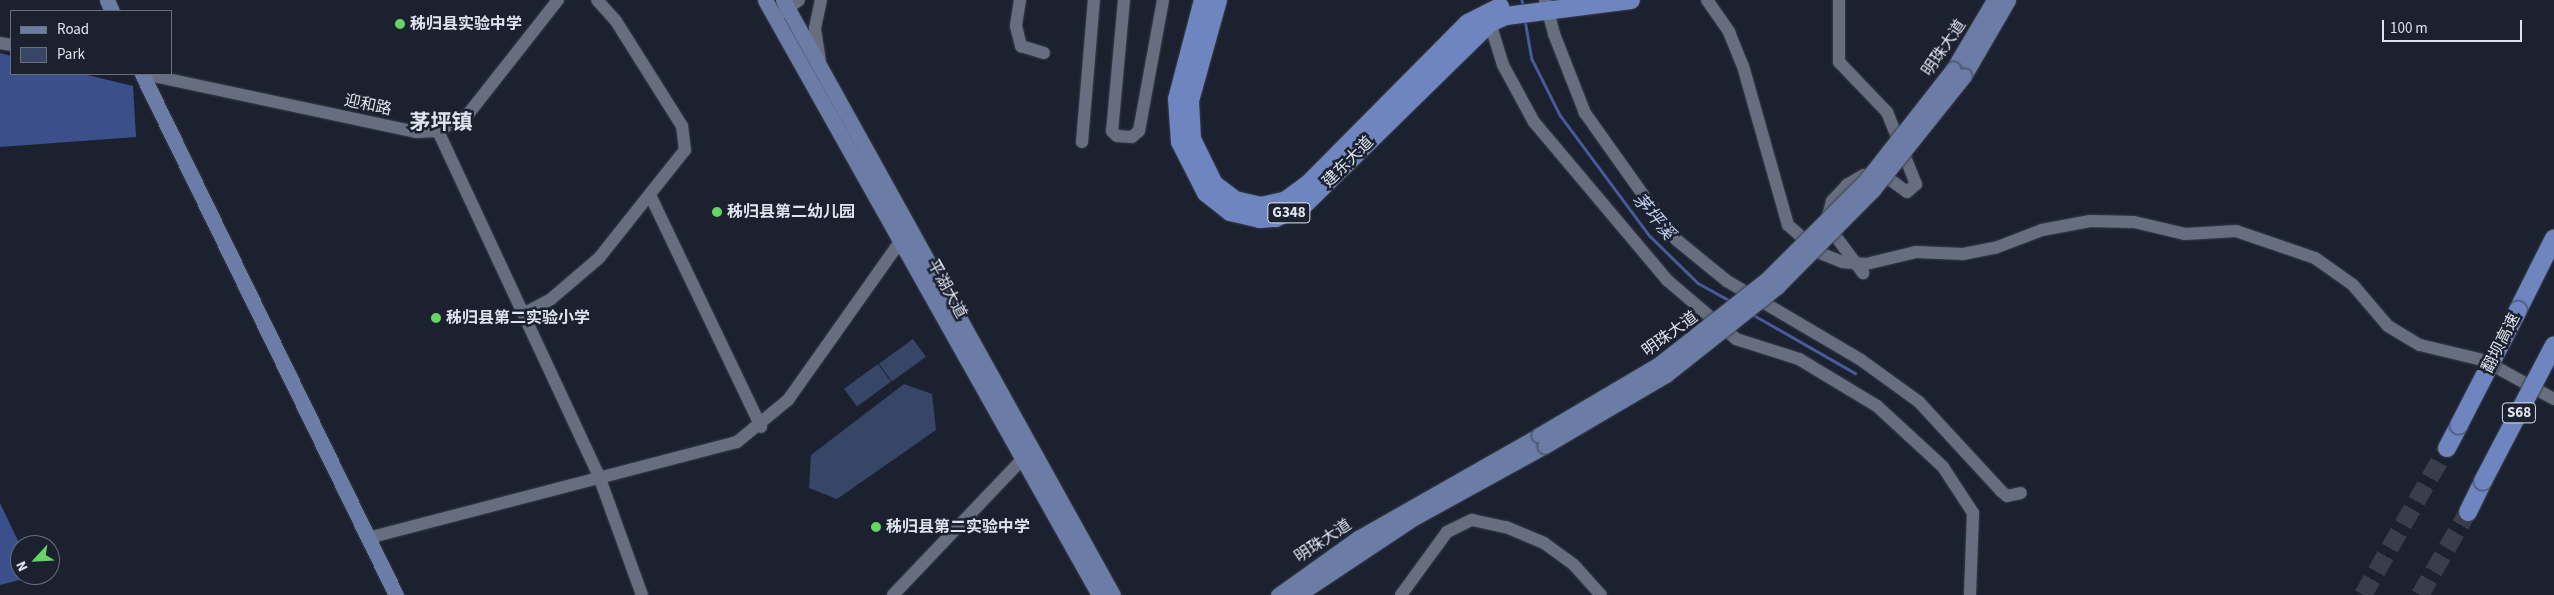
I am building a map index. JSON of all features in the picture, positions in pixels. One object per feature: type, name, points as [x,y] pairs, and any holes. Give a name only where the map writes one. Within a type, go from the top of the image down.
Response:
[{"type":"highway","name":"建东大道","points":[[1203,0],[1178,92],[1180,142],[1194,176],[1212,198],[1230,212],[1260,219],[1276,218],[1305,204],[1496,11]]},
{"type":"highway","name":"建东大道","points":[[1218,0],[1190,101],[1192,139],[1214,184],[1235,200],[1261,206],[1286,200],[1308,184],[1468,23],[1496,11],[1543,4],[1631,0]]},
{"type":"highway","name":"翻坝高速","points":[[2447,448],[2554,238]]},
{"type":"highway","name":"S68","points":[[2468,512],[2554,345]]},
{"type":"main road","name":"平湖大道","points":[[765,0],[786,7],[822,70],[905,235]]},
{"type":"main road","name":"明珠大道","points":[[1958,72],[1994,0]]},
{"type":"main road","name":"明珠大道","points":[[1278,595],[1358,538],[1666,375],[1777,287],[1873,190],[2008,0]]},
{"type":"main road","name":"平湖大道","points":[[786,7],[905,235],[1027,453],[1109,594]]},
{"type":"main road","points":[[143,75],[396,595]]},
{"type":"main road","name":"明珠大道","points":[[1298,595],[1414,518],[1542,441]]},
{"type":"street","name":"迎和路","points":[[148,75],[417,132],[438,131],[469,113],[558,0]]},
{"type":"street","points":[[523,314],[550,299],[599,258],[685,150],[685,134],[616,21],[597,0]]},
{"type":"street","points":[[821,0],[815,28],[822,70]]},
{"type":"street","points":[[1020,0],[1016,26],[1021,46],[1044,53]]},
{"type":"street","points":[[1082,142],[1094,0]]},
{"type":"street","points":[[1124,0],[1112,130],[1117,136],[1132,136],[1139,131],[1163,0]]},
{"type":"street","points":[[1707,0],[1729,32],[1743,66],[1788,225],[1820,254],[1859,268],[1916,252],[1963,254],[1995,248],[2042,230],[2090,221],[2134,222],[2185,234],[2236,232],[2315,258],[2353,285],[2388,326],[2420,344],[2483,360],[2554,400]]},
{"type":"street","points":[[1839,0],[1839,62],[1886,112],[1916,184],[1907,192],[1886,176],[1872,174],[1852,181],[1836,195],[1829,208],[1828,223],[1859,268]]},
{"type":"street","points":[[1543,4],[1585,113],[1673,237],[1727,281],[1861,360],[1919,402],[2001,492],[2007,496],[2021,493]]},
{"type":"street","points":[[1496,11],[1503,64],[1534,122],[1666,280],[1736,339],[1799,360],[1877,406],[1943,467],[1973,513],[1970,595]]},
{"type":"street","points":[[438,131],[600,479],[642,595]]},
{"type":"street","points":[[650,195],[761,427]]},
{"type":"street","points":[[368,538],[724,447],[761,427],[796,390],[905,235]]},
{"type":"street","points":[[893,595],[1027,453]]},
{"type":"street","points":[[1402,595],[1447,532],[1472,520],[1506,527],[1544,543],[1574,565],[1601,595]]},
{"type":"green space","points":[[913,339],[926,357],[892,381],[879,364]]},
{"type":"green space","points":[[878,364],[891,382],[857,406],[844,389]]},
{"type":"green space","points":[[904,384],[932,394],[936,430],[837,499],[809,488],[811,455]]},
{"type":"shaded area","points":[[0,53],[10,56],[10,75],[87,75],[133,86],[136,137],[0,147]]},
{"type":"shaded area","points":[[0,503],[15,535],[10,535],[10,582],[0,585]]},
{"type":"waterway","name":"茅坪溪","points":[[1522,0],[1523,7]]},
{"type":"waterway","name":"茅坪溪","points":[[1525,20],[1532,59],[1560,115],[1650,236],[1698,283],[1730,301]]},
{"type":"waterway","name":"茅坪溪","points":[[1752,314],[1855,373]]},
{"type":"tunnel","points":[[2363,595],[2447,448]]},
{"type":"tunnel","points":[[2420,595],[2468,512]]},
{"type":"place","name":"秭归县实验中学","points":[[400,24]]},
{"type":"place","name":"秭归县第二幼儿园","points":[[717,212]]},
{"type":"place","name":"秭归县第二实验小学","points":[[436,318]]},
{"type":"place","name":"秭归县第二实验中学","points":[[876,527]]},
{"type":"district","name":"茅坪镇","points":[[441,122]]}]
